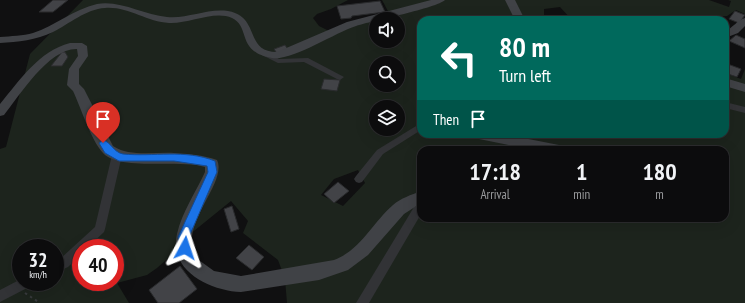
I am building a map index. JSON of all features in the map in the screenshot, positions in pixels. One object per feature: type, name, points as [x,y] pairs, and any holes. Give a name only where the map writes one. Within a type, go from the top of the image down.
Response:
[{"type":"street","points":[[0,40],[29,37],[94,8],[105,5],[168,20],[182,20],[212,14],[233,15],[241,18],[246,24],[249,41],[257,50],[274,55],[283,54],[314,41],[338,28],[440,0]]},
{"type":"street","points":[[510,0],[518,16]]},
{"type":"street","points":[[729,33],[735,31],[745,22]]},
{"type":"street","points":[[0,112],[25,79],[47,59],[67,46],[82,46],[83,56],[74,69],[73,85],[78,89],[82,96],[103,143],[108,150],[119,157],[204,160],[212,164],[212,172],[183,237],[187,258],[200,272],[223,282],[241,284],[279,277],[322,273],[344,264],[367,246],[398,211],[417,198]]},
{"type":"street","points":[[265,53],[278,61],[305,60],[340,77]]},
{"type":"street","points":[[729,83],[745,88]]},
{"type":"street","points":[[729,106],[745,110]]},
{"type":"street","points":[[359,179],[380,152],[417,129]]},
{"type":"street","points":[[499,138],[540,146]]},
{"type":"street","points":[[64,263],[100,229],[117,155]]},
{"type":"street","points":[[362,303],[417,212]]},
{"type":"street","points":[[0,296],[12,290]]},
{"type":"path","points":[[28,291],[40,303]]},
{"type":"shaded area","points":[[83,0],[348,0],[331,9],[317,14],[313,18],[319,26],[331,32],[369,20],[369,48],[405,48],[405,12],[388,12],[382,0],[709,0],[729,7],[731,1],[728,0],[745,0],[745,14],[736,10],[727,16],[568,16],[560,7],[544,9],[544,16],[417,16],[417,138],[729,138],[729,74],[741,79],[745,69],[745,303],[287,303],[285,279],[278,260],[243,233],[248,221],[231,201],[189,235],[174,253],[157,268],[147,275],[124,281],[124,239],[72,239],[72,291],[122,291],[129,303],[0,303],[0,149],[6,147],[30,54]],"holes":[[[358,170],[365,183],[343,206],[321,195],[334,179]]]},
{"type":"building","points":[[53,0],[68,0],[53,12],[39,12]]},
{"type":"building","points":[[380,1],[385,12],[369,12],[369,14],[341,19],[337,6]]},
{"type":"building","points":[[735,11],[745,15],[739,23],[729,19]]},
{"type":"building","points":[[736,35],[745,39],[745,48],[729,41]]},
{"type":"building","points":[[285,45],[289,51],[278,55],[274,49]]},
{"type":"building","points":[[62,52],[65,52],[68,57],[62,66],[51,66]]},
{"type":"building","points":[[729,64],[741,69],[737,77],[729,74]]},
{"type":"building","points":[[324,79],[340,80],[337,91],[321,89]]},
{"type":"building","points":[[338,182],[349,191],[334,203],[324,194]]},
{"type":"building","points":[[232,206],[239,229],[231,232],[224,209]]},
{"type":"building","points":[[249,245],[264,257],[252,270],[236,258]]},
{"type":"building","points":[[180,266],[197,289],[179,303],[158,303],[149,290]]},
{"type":"route","points":[[103,143],[108,150],[119,157],[204,160],[212,164],[212,172],[183,237],[185,248]]}]
